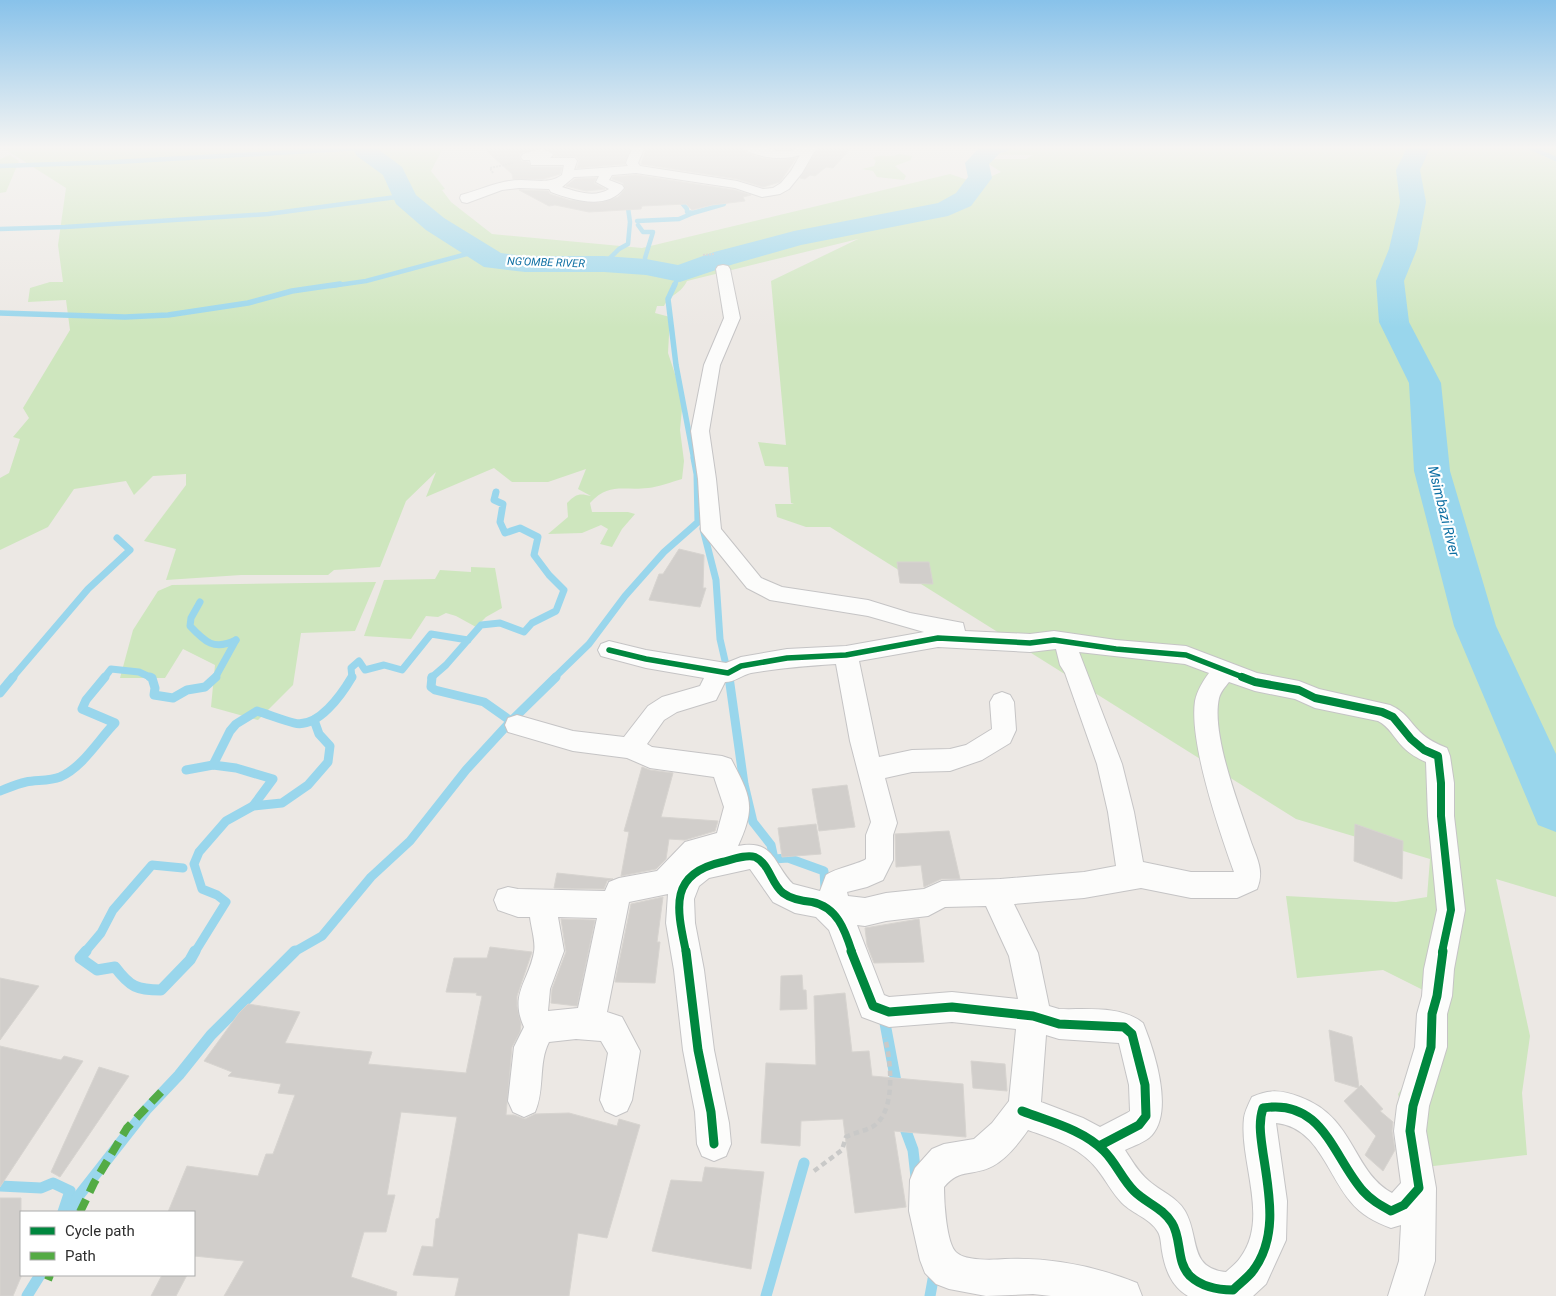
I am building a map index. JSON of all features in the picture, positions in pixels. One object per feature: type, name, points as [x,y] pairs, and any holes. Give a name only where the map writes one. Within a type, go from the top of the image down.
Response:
[{"type":"street","points":[[723,269],[732,318],[712,365],[700,431],[707,479],[711,531],[743,571],[754,583],[778,594],[868,608],[910,621],[1030,644]]},
{"type":"street","points":[[609,650],[718,673],[728,673],[741,666],[787,658],[846,655],[938,638],[1005,640],[1030,644],[1054,640],[1066,643],[1186,655],[1255,682],[1299,690],[1315,698],[1382,712],[1393,718],[1411,739],[1424,750],[1438,756],[1441,783],[1441,816],[1451,910],[1439,969],[1437,996],[1432,1014],[1431,1047],[1412,1106],[1410,1131],[1419,1188],[1417,1261],[1406,1296]]},
{"type":"street","points":[[1066,643],[1071,665],[1075,669],[1115,780],[1123,813],[1131,877]]},
{"type":"street","points":[[846,655],[862,741],[884,823],[879,829],[880,859],[874,870],[865,875],[848,878],[836,884],[833,894],[838,909],[865,912],[886,907],[928,902],[942,894],[1000,892],[1084,885],[1141,875],[1191,885],[1237,885],[1247,880],[1248,872],[1229,819],[1213,760],[1208,723],[1207,700],[1214,682],[1224,671]]},
{"type":"street","points":[[630,748],[656,713],[670,704],[708,693],[718,673]]},
{"type":"street","points":[[870,770],[912,761],[950,760],[973,753],[1001,736],[1004,730],[1002,702]]},
{"type":"street","points":[[517,725],[573,741],[630,748],[650,757],[722,767],[729,779],[737,813],[726,843],[696,851],[663,883],[619,891],[614,905],[590,1023]]},
{"type":"street","points":[[714,1144],[714,1121],[700,1060],[689,970],[680,922],[680,900],[689,876],[708,866],[750,856],[755,857],[771,872],[772,877],[782,892],[798,902],[819,904],[828,908],[837,917],[846,932],[854,959],[873,1006],[888,1012],[952,1007],[1033,1016],[1059,1024],[1124,1027],[1132,1034],[1144,1085],[1146,1116],[1139,1125],[1099,1146]]},
{"type":"street","points":[[1000,892],[1000,905],[1022,953],[1028,972],[1033,1016],[1028,1058],[1027,1097],[1022,1111],[1004,1135],[982,1154],[944,1160],[926,1180],[926,1211],[938,1260],[949,1270],[963,1274],[986,1278],[1034,1276],[1060,1279],[1083,1291],[1097,1288],[1124,1296]]},
{"type":"street","points":[[508,900],[518,903],[614,905]]},
{"type":"street","points":[[540,1028],[533,1013],[536,989],[549,951],[542,903]]},
{"type":"street","points":[[540,1028],[571,1022],[590,1023],[611,1028],[624,1051],[616,1100]]},
{"type":"street","points":[[524,1101],[530,1047],[540,1028]]},
{"type":"street","points":[[1022,1111],[1081,1134],[1099,1146],[1134,1191],[1165,1214],[1174,1226],[1186,1285],[1200,1284],[1220,1290],[1233,1290],[1254,1271],[1268,1240],[1270,1201],[1260,1133],[1262,1108],[1269,1106],[1300,1111],[1316,1121],[1355,1180],[1374,1203],[1382,1208],[1391,1212],[1400,1209],[1408,1203],[1419,1188]]},
{"type":"path","points":[[814,1171],[842,1150],[846,1137],[877,1124],[886,1112],[890,1073],[887,1044],[873,1006]]},
{"type":"green space","points":[[63,206],[457,206],[492,234],[642,248],[815,206],[1556,206],[1556,897],[1496,879],[1530,1036],[1522,1093],[1527,1155],[1417,1168],[1398,1094],[1431,1047],[1425,991],[1383,970],[1297,978],[1286,896],[1396,902],[1427,897],[1430,859],[1296,819],[830,527],[806,527],[777,517],[775,504],[794,504],[791,503],[788,467],[765,466],[758,442],[786,445],[771,281],[858,239],[687,281],[682,289],[669,299],[664,306],[657,306],[655,313],[670,317],[668,353],[683,398],[680,430],[684,461],[682,479],[661,486],[610,490],[597,496],[590,503],[592,512],[628,512],[635,514],[622,529],[612,547],[600,544],[608,529],[601,525],[582,533],[548,534],[568,517],[567,503],[570,500],[578,495],[591,496],[578,489],[586,469],[548,482],[512,482],[494,468],[426,497],[436,472],[406,501],[380,567],[334,570],[328,575],[241,575],[166,580],[176,549],[144,541],[186,485],[186,474],[153,476],[134,495],[126,481],[74,489],[48,527],[0,550],[0,478],[9,473],[20,439],[13,437],[29,418],[23,408],[70,330],[66,300],[28,302],[30,288],[50,282],[63,282],[58,245]]},
{"type":"green space","points":[[471,567],[495,568],[502,608],[486,617],[476,627],[456,616],[446,613],[438,617],[426,616],[411,639],[364,636],[384,580],[435,579],[440,570],[471,572]]},
{"type":"green space","points":[[376,582],[355,631],[301,633],[293,685],[258,720],[211,707],[215,665],[183,649],[165,678],[120,678],[133,630],[158,591],[172,585]]},
{"type":"building","points":[[562,206],[642,206],[641,209],[589,212]]},
{"type":"building","points":[[688,206],[706,206],[692,210]]},
{"type":"building","points":[[679,549],[704,555],[703,588],[706,588],[700,607],[649,600],[659,574],[663,574]]},
{"type":"building","points":[[897,562],[929,562],[933,584],[900,583]]},
{"type":"building","points":[[642,767],[673,773],[661,817],[718,821],[715,831],[685,840],[669,839],[666,859],[656,869],[621,876],[629,832],[624,831]]},
{"type":"building","points":[[847,785],[855,827],[819,831],[812,789]]},
{"type":"building","points":[[816,824],[821,854],[782,857],[778,828]]},
{"type":"building","points":[[1355,824],[1403,841],[1402,879],[1354,861]]},
{"type":"building","points":[[949,831],[960,879],[941,879],[924,887],[921,865],[896,867],[895,834]]},
{"type":"building","points":[[557,873],[613,879],[607,881],[604,889],[554,888]]},
{"type":"building","points":[[663,897],[657,942],[660,942],[655,983],[615,982],[631,904]]},
{"type":"building","points":[[561,919],[595,920],[577,1006],[551,1003],[552,989],[566,952]]},
{"type":"building","points":[[919,919],[924,962],[874,963],[867,945],[865,928]]},
{"type":"building","points":[[490,947],[532,952],[517,996],[521,1024],[520,1032],[512,1047],[506,1115],[514,1115],[525,1119],[535,1114],[569,1113],[617,1126],[619,1119],[640,1125],[607,1238],[578,1233],[569,1296],[455,1296],[459,1278],[413,1275],[422,1246],[433,1247],[436,1219],[439,1218],[457,1117],[401,1112],[387,1195],[395,1195],[386,1232],[364,1232],[351,1277],[397,1292],[396,1296],[224,1296],[244,1261],[195,1256],[195,1211],[168,1211],[187,1166],[258,1176],[266,1154],[273,1154],[295,1095],[278,1093],[281,1084],[228,1076],[232,1072],[204,1061],[239,1013],[248,1004],[300,1012],[285,1043],[372,1052],[368,1064],[466,1073],[482,996],[476,995],[477,993],[446,992],[454,958],[487,958]]},
{"type":"building","points":[[802,975],[803,990],[806,990],[807,1009],[780,1010],[781,976]]},
{"type":"building","points":[[0,978],[39,986],[0,1040]]},
{"type":"building","points":[[845,993],[852,1052],[869,1051],[872,1076],[963,1084],[966,1137],[894,1131],[906,1207],[855,1213],[843,1119],[801,1121],[800,1146],[761,1143],[766,1063],[816,1065],[814,996]]},
{"type":"building","points":[[1329,1030],[1352,1037],[1359,1087],[1361,1085],[1383,1109],[1380,1111],[1393,1122],[1392,1131],[1395,1150],[1383,1171],[1365,1155],[1376,1136],[1344,1101],[1358,1088],[1335,1081]]},
{"type":"building","points":[[0,1046],[61,1060],[64,1056],[83,1061],[0,1187]]},
{"type":"building","points":[[971,1061],[1005,1064],[1007,1091],[973,1088]]},
{"type":"building","points":[[99,1067],[129,1076],[60,1177],[51,1172]]},
{"type":"building","points":[[705,1167],[764,1172],[751,1269],[652,1251],[671,1180],[702,1182]]},
{"type":"building","points":[[0,1198],[21,1198],[21,1277],[13,1296],[0,1296]]},
{"type":"building","points":[[161,1276],[186,1276],[176,1296],[151,1296]]},
{"type":"waterway","points":[[0,229],[65,227],[268,214],[325,206]]},
{"type":"waterway","name":"NG'OMBE RIVER","points":[[414,206],[435,224],[494,261],[525,264],[604,264],[646,267],[680,274],[724,258],[794,239],[935,212],[950,206]]},
{"type":"waterway","points":[[604,264],[619,249],[628,244],[630,222],[628,206]]},
{"type":"waterway","points":[[685,206],[687,212],[693,213]]},
{"type":"waterway","points":[[693,213],[715,206]]},
{"type":"waterway","name":"Msimbazi River","points":[[1412,206],[1403,249],[1390,281],[1394,322],[1425,383],[1432,471],[1475,626],[1556,809]]},
{"type":"waterway","points":[[637,221],[679,219],[693,213]]},
{"type":"waterway","points":[[638,225],[643,232],[653,232],[645,258],[646,267]]},
{"type":"waterway","points":[[331,286],[366,281],[478,251]]},
{"type":"waterway","points":[[675,284],[680,274]]},
{"type":"waterway","points":[[0,313],[125,317],[168,315],[248,303],[292,291],[340,284]]},
{"type":"waterway","points":[[675,284],[668,299],[676,365],[694,460]]},
{"type":"waterway","points":[[554,678],[589,644],[625,596],[664,552],[698,522],[697,474],[694,458]]},
{"type":"waterway","points":[[468,640],[481,625],[500,623],[524,632],[532,623],[556,611],[564,590],[549,575],[534,555],[538,537],[520,528],[505,533],[500,522],[503,504],[494,500],[496,492]]},
{"type":"waterway","points":[[703,529],[716,580],[720,639],[729,678]]},
{"type":"waterway","points":[[12,678],[88,589],[130,550],[117,538]]},
{"type":"waterway","points":[[200,602],[191,618],[190,626],[205,640],[216,645],[236,640],[215,678]]},
{"type":"waterway","points":[[352,677],[351,668],[359,661],[365,670],[384,665],[402,670],[431,634],[468,640]]},
{"type":"waterway","points":[[432,677],[446,665],[468,640]]},
{"type":"waterway","points":[[104,678],[111,669],[139,672],[152,678]]},
{"type":"waterway","points":[[0,693],[13,677]]},
{"type":"waterway","points":[[0,791],[26,782],[60,777],[83,760],[115,723],[82,709],[86,700],[105,677]]},
{"type":"waterway","points":[[213,765],[230,731],[236,724],[257,711],[294,723],[312,721],[336,701],[352,677]]},
{"type":"waterway","points":[[432,677],[431,687],[435,690],[484,702],[511,721]]},
{"type":"waterway","points":[[511,721],[556,677]]},
{"type":"waterway","points":[[729,677],[744,784],[753,822],[771,845],[774,859],[788,858],[824,871],[825,888]]},
{"type":"waterway","points":[[152,678],[155,688],[154,695],[173,698],[187,690],[205,687],[215,678]]},
{"type":"waterway","points":[[253,806],[282,803],[308,785],[328,762],[330,746],[319,734],[314,720]]},
{"type":"waterway","points":[[294,952],[322,936],[371,877],[410,841],[466,770],[511,721]]},
{"type":"waterway","points":[[186,770],[213,765]]},
{"type":"waterway","points":[[213,765],[236,768],[273,779],[253,806]]},
{"type":"waterway","points":[[195,952],[226,902],[217,895],[202,889],[194,864],[199,852],[226,821],[253,806]]},
{"type":"waterway","points":[[85,952],[101,933],[113,910],[152,865],[183,868]]},
{"type":"waterway","points":[[86,951],[80,958],[97,970],[115,967],[125,979],[135,986],[161,990],[190,960],[195,951]]},
{"type":"waterway","points":[[73,1211],[76,1208],[77,1198],[146,1110],[179,1075],[211,1035],[294,952]]},
{"type":"waterway","points":[[884,1018],[897,1087]]},
{"type":"waterway","points":[[903,1123],[913,1150],[916,1177]]},
{"type":"waterway","points":[[766,1296],[804,1163]]},
{"type":"waterway","points":[[0,1186],[41,1188],[53,1183],[70,1191],[63,1211]]},
{"type":"waterway","points":[[930,1296],[934,1274]]},
{"type":"waterway","points":[[27,1296],[39,1276]]},
{"type":"marked path","points":[[80,1211],[94,1183],[127,1128],[162,1091]]},
{"type":"marked path","points":[[48,1280],[50,1276]]},
{"type":"cycle path","points":[[609,650],[646,659],[728,673],[741,666],[787,658],[846,655],[938,638],[1030,643],[1054,640],[1116,649],[1155,651],[1171,655],[1186,655],[1255,682],[1299,690],[1315,698],[1382,712],[1393,717],[1411,739],[1424,750],[1438,756],[1441,783],[1441,816],[1451,910],[1439,969],[1437,996],[1432,1014],[1431,1047],[1413,1106],[1410,1131],[1419,1188],[1407,1203],[1391,1211],[1375,1202],[1362,1190],[1320,1126],[1306,1115],[1289,1109],[1263,1108],[1260,1117],[1260,1133],[1270,1201],[1268,1240],[1253,1271],[1233,1290],[1216,1288],[1200,1283],[1190,1276],[1183,1265],[1176,1232],[1171,1220],[1134,1191],[1113,1161],[1103,1151],[1081,1134],[1022,1111]]},
{"type":"cycle path","points":[[714,1144],[711,1112],[700,1061],[689,970],[680,923],[680,899],[689,877],[700,869],[750,856],[761,861],[783,893],[795,899],[824,906],[835,914],[846,933],[855,963],[873,1006],[889,1012],[952,1007],[1033,1016],[1059,1024],[1124,1027],[1132,1034],[1145,1085],[1146,1116],[1139,1125],[1099,1146]]}]
